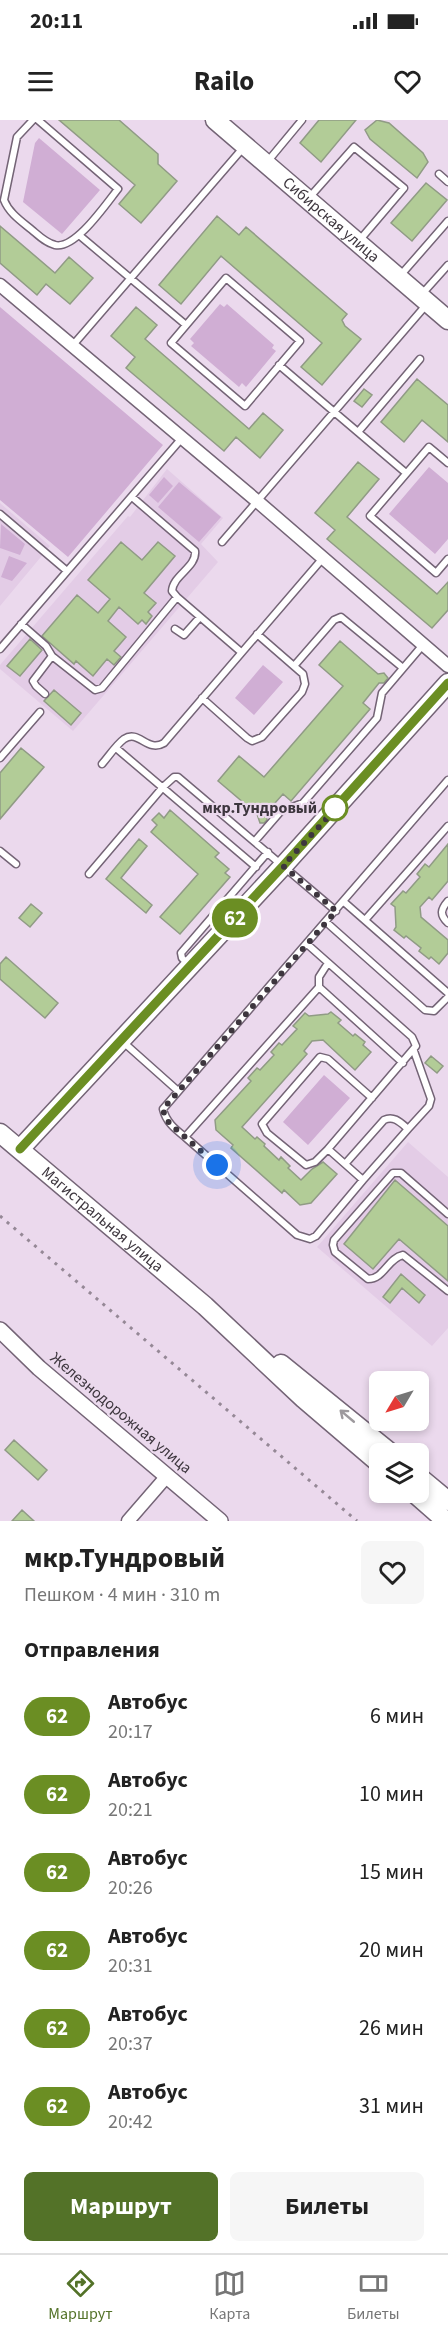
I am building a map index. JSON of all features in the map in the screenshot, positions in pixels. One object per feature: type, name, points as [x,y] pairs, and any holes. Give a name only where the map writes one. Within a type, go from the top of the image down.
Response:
[{"type":"main road","name":"Сибирская улица","points":[[215,120],[448,320]]},
{"type":"main road","points":[[20,1149],[283,866],[448,683]]},
{"type":"main road","name":"Магистральная улица","points":[[0,1133],[205,1306],[304,1399],[369,1455]]},
{"type":"main road","name":"Магистральная улица","points":[[205,1306],[317,1391],[379,1443]]},
{"type":"main road","points":[[350,1439],[369,1458]]},
{"type":"main road","points":[[429,1485],[448,1501]]},
{"type":"main road","points":[[415,1503],[435,1521]]},
{"type":"main road","points":[[426,1503],[446,1521]]},
{"type":"street","points":[[0,285],[183,438],[448,666]]},
{"type":"street","name":"Железнодорожная улица","points":[[0,1330],[39,1368],[220,1521]]},
{"type":"street","points":[[128,1521],[166,1476]]},
{"type":"lane","points":[[33,120],[17,138],[4,200],[7,209],[47,243],[65,246],[79,235],[118,189],[38,120]]},
{"type":"lane","points":[[266,163],[302,120]]},
{"type":"lane","points":[[73,345],[245,146]]},
{"type":"lane","points":[[308,200],[354,147],[404,188],[358,243]]},
{"type":"lane","points":[[439,174],[448,182]]},
{"type":"lane","points":[[398,277],[448,221]]},
{"type":"lane","points":[[79,235],[186,326]]},
{"type":"lane","points":[[222,542],[334,412],[424,299],[448,265]]},
{"type":"lane","points":[[226,278],[300,341],[245,405],[171,343],[186,326],[226,278]]},
{"type":"lane","points":[[358,432],[420,359]]},
{"type":"lane","points":[[279,365],[406,473]]},
{"type":"lane","points":[[0,649],[183,438]]},
{"type":"lane","points":[[448,463],[429,447],[370,516],[436,573],[448,559]]},
{"type":"lane","points":[[132,497],[195,551],[195,559],[173,585],[172,591],[242,652]]},
{"type":"lane","points":[[0,514],[67,571]]},
{"type":"lane","points":[[102,764],[123,740],[129,737],[140,739],[152,746],[164,743],[323,558]]},
{"type":"lane","points":[[21,624],[46,646],[52,656],[91,688],[102,688],[177,597]]},
{"type":"lane","points":[[175,629],[184,635],[201,617]]},
{"type":"lane","points":[[294,666],[334,620],[340,617],[403,668]]},
{"type":"lane","points":[[202,698],[247,738],[258,740],[304,688],[303,674],[257,634]]},
{"type":"lane","points":[[255,841],[281,811],[303,803],[377,718],[382,693],[422,646]]},
{"type":"lane","points":[[45,694],[33,681],[52,656]]},
{"type":"lane","points":[[0,758],[40,712]]},
{"type":"lane","points":[[117,748],[256,867]]},
{"type":"lane","points":[[89,874],[163,787],[174,777],[182,778],[336,911]]},
{"type":"lane","points":[[414,1051],[431,1099],[429,1106],[316,1236],[310,1239],[297,1235],[170,1124],[163,1109],[177,1090],[344,902],[448,780]]},
{"type":"lane","points":[[365,920],[448,826]]},
{"type":"lane","points":[[0,851],[16,864]]},
{"type":"lane","points":[[190,967],[182,958],[181,952],[268,852]]},
{"type":"lane","points":[[448,900],[441,911],[441,916],[448,923]]},
{"type":"lane","points":[[344,902],[448,993]]},
{"type":"lane","points":[[326,922],[425,1010],[434,1011],[448,998]]},
{"type":"lane","points":[[307,944],[412,1037],[416,1046],[414,1051],[315,1162],[306,1165],[263,1130],[262,1124],[321,1057],[328,1059],[372,1098]]},
{"type":"lane","points":[[185,1137],[319,987],[319,976],[328,963]]},
{"type":"lane","points":[[319,987],[403,1063]]},
{"type":"lane","points":[[122,1041],[177,1090]]},
{"type":"lane","points":[[345,1164],[384,1120],[396,1120],[408,1129]]},
{"type":"lane","points":[[328,1149],[363,1180]]},
{"type":"lane","points":[[448,1214],[401,1173],[393,1173],[334,1240],[333,1245],[335,1252],[368,1279],[377,1277],[394,1258],[403,1255],[448,1291]]},
{"type":"shaded area","points":[[39,138],[100,190],[62,234],[23,202],[35,143]]},
{"type":"shaded area","points":[[220,304],[224,307],[227,304],[274,345],[272,348],[276,351],[246,387],[242,383],[239,387],[191,346],[194,343],[190,339]]},
{"type":"shaded area","points":[[0,307],[163,445],[68,557],[0,500]]},
{"type":"shaded area","points":[[429,467],[448,483],[448,539],[435,554],[389,514]]},
{"type":"shaded area","points":[[167,469],[223,518],[201,544],[218,562],[73,731],[0,669],[0,665],[128,516],[130,517]]},
{"type":"shaded area","points":[[164,477],[173,486],[158,503],[149,495]]},
{"type":"shaded area","points":[[179,482],[221,517],[199,542],[158,507]]},
{"type":"shaded area","points":[[0,503],[50,546],[0,606]]},
{"type":"shaded area","points":[[1,524],[25,544],[20,555],[0,548]]},
{"type":"shaded area","points":[[9,556],[27,563],[12,581],[1,577]]},
{"type":"shaded area","points":[[263,665],[283,682],[254,715],[235,698]]},
{"type":"shaded area","points":[[324,1075],[350,1098],[308,1145],[283,1122]]},
{"type":"shaded area","points":[[408,1142],[448,1177],[448,1328],[432,1346],[317,1247]]},
{"type":"building","points":[[59,120],[119,120],[158,154],[158,164],[177,181],[141,223],[119,204],[135,185]]},
{"type":"building","points":[[319,120],[356,120],[321,162],[300,143]]},
{"type":"building","points":[[377,120],[389,123],[423,153],[428,162],[417,178],[370,139],[365,130]]},
{"type":"building","points":[[426,183],[447,200],[412,241],[391,223]]},
{"type":"building","points":[[217,216],[239,235],[246,227],[347,314],[342,320],[345,326],[361,339],[322,385],[301,367],[322,343],[221,256],[181,304],[159,285]]},
{"type":"building","points":[[0,226],[55,273],[69,257],[93,278],[70,304],[46,284],[37,295],[0,263]]},
{"type":"building","points":[[136,307],[157,325],[145,339],[249,429],[263,413],[283,430],[260,458],[236,437],[224,451],[126,368],[135,357],[111,336]]},
{"type":"building","points":[[417,379],[448,405],[448,442],[422,420],[404,442],[381,422]]},
{"type":"building","points":[[364,389],[372,395],[362,407],[354,401]]},
{"type":"building","points":[[358,462],[379,479],[347,517],[437,594],[448,582],[448,610],[432,628],[327,539],[335,530],[315,513]]},
{"type":"building","points":[[121,542],[142,560],[158,542],[175,556],[144,593],[156,603],[148,612],[152,616],[146,624],[142,620],[138,624],[119,607],[108,621],[126,637],[114,651],[121,657],[114,665],[107,659],[93,676],[76,661],[74,664],[42,636],[77,595],[98,613],[110,599],[88,580]]},
{"type":"building","points":[[30,639],[42,650],[20,676],[7,666]]},
{"type":"building","points":[[340,641],[378,674],[384,673],[388,678],[384,683],[379,683],[363,703],[370,709],[291,801],[283,794],[266,813],[267,820],[260,823],[257,814],[218,781],[239,756],[264,777],[343,686],[319,665]]},
{"type":"building","points":[[54,690],[81,713],[71,725],[44,701]]},
{"type":"building","points":[[21,748],[44,767],[0,819],[0,773]]},
{"type":"building","points":[[170,810],[219,853],[215,857],[229,869],[225,873],[230,877],[180,934],[160,917],[198,874],[151,832],[157,825],[152,820],[159,813],[164,818]]},
{"type":"building","points":[[139,839],[147,846],[121,878],[152,905],[146,913],[106,879]]},
{"type":"building","points":[[448,844],[448,881],[432,900],[429,897],[420,907],[421,917],[448,940],[448,953],[439,964],[419,951],[421,948],[406,936],[404,938],[394,930],[396,927],[395,907],[391,904],[403,891],[406,893],[420,877],[417,874],[425,864],[429,867]]},
{"type":"building","points":[[31,904],[42,913],[30,927],[19,918]]},
{"type":"building","points":[[6,957],[58,1003],[45,1018],[0,979],[0,964]]},
{"type":"building","points":[[331,1012],[341,1020],[338,1023],[353,1036],[355,1034],[365,1042],[363,1045],[371,1052],[355,1070],[323,1040],[312,1041],[304,1051],[307,1054],[242,1127],[255,1139],[257,1137],[265,1144],[264,1146],[279,1160],[281,1157],[290,1166],[288,1168],[301,1180],[323,1162],[337,1174],[311,1203],[300,1205],[284,1190],[282,1193],[231,1148],[233,1145],[216,1130],[215,1120],[251,1081],[248,1078],[257,1068],[260,1070],[274,1055],[271,1052],[279,1043],[282,1045],[297,1029],[293,1026],[305,1013],[309,1016]]},
{"type":"building","points":[[431,1056],[443,1066],[437,1073],[425,1063]]},
{"type":"building","points":[[395,1180],[448,1226],[448,1281],[399,1239],[373,1269],[344,1244]]},
{"type":"building","points":[[401,1274],[425,1295],[419,1303],[402,1288],[390,1303],[383,1297]]},
{"type":"building","points":[[14,1440],[47,1470],[38,1480],[5,1450]]},
{"type":"building","points":[[22,1510],[34,1521],[12,1521]]},
{"type":"railway","points":[[0,1216],[357,1521]]},
{"type":"bus line","name":"62","points":[[20,1149],[283,866],[448,683]]},
{"type":"place","name":"мкр.Тундровый","points":[[335,808]]},
{"type":"route","points":[[217,1165],[170,1124],[163,1109],[177,1090],[336,911],[283,866],[339,805],[335,808]]}]
